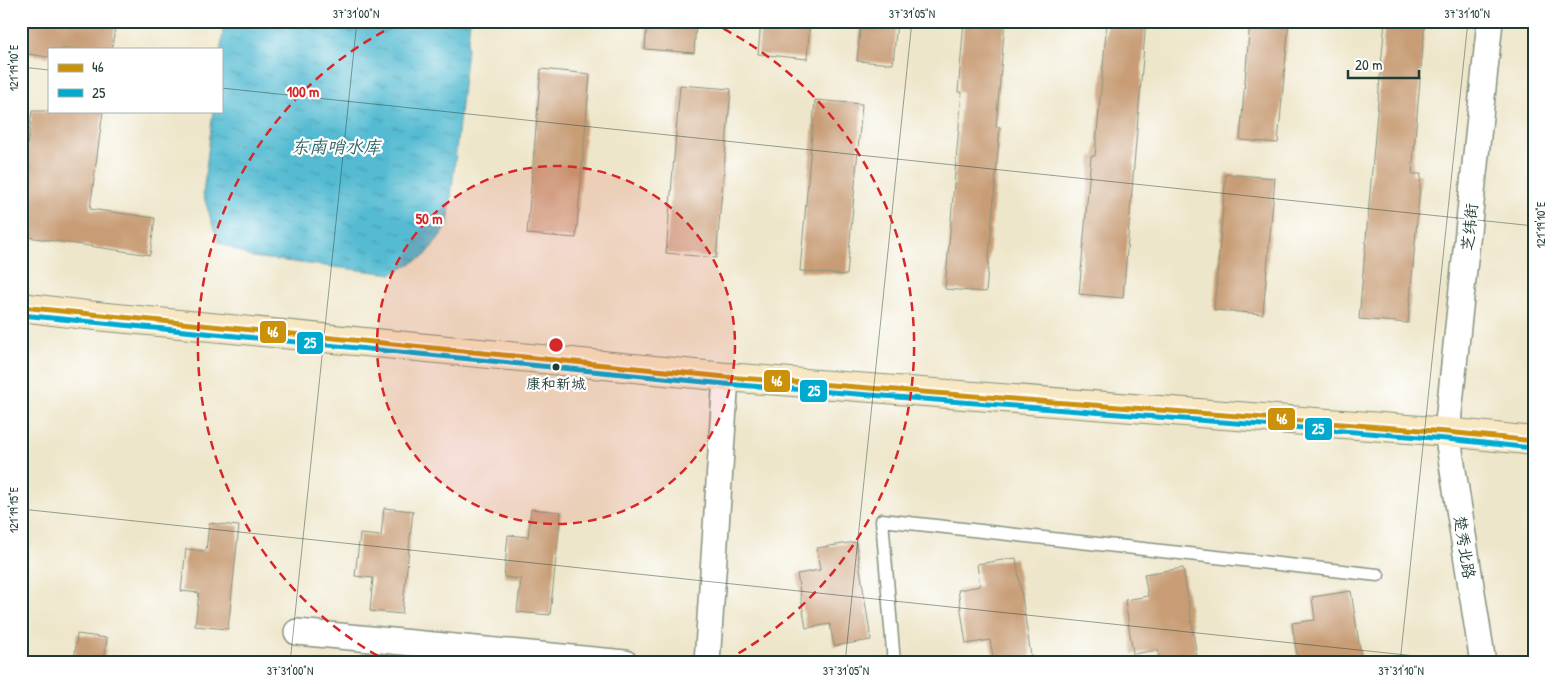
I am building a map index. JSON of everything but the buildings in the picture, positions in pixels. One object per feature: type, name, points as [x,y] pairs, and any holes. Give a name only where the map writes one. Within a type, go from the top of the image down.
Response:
[{"type":"street","name":"芝纬街","points":[[1447,432],[1490,21]]},
{"type":"street","points":[[21,307],[86,315],[726,377],[1447,432],[1534,441]]},
{"type":"street","points":[[706,663],[726,377]]},
{"type":"street","name":"楚秀北路","points":[[1447,432],[1483,663]]},
{"type":"street","points":[[297,632],[625,663]]},
{"type":"lane","points":[[894,663],[882,520],[1378,575]]},
{"type":"water","name":"东南哨水库","points":[[224,21],[470,21],[448,225],[426,255],[392,274],[251,257],[218,242],[203,194],[213,112],[222,112],[221,48]]},
{"type":"transit line","name":"46","points":[[21,307],[726,377],[1447,432],[1534,441]]},
{"type":"transit line","name":"25","points":[[21,315],[725,384],[1446,439],[1533,448]]},
{"type":"place","name":"康和新城","points":[[556,367]]}]
